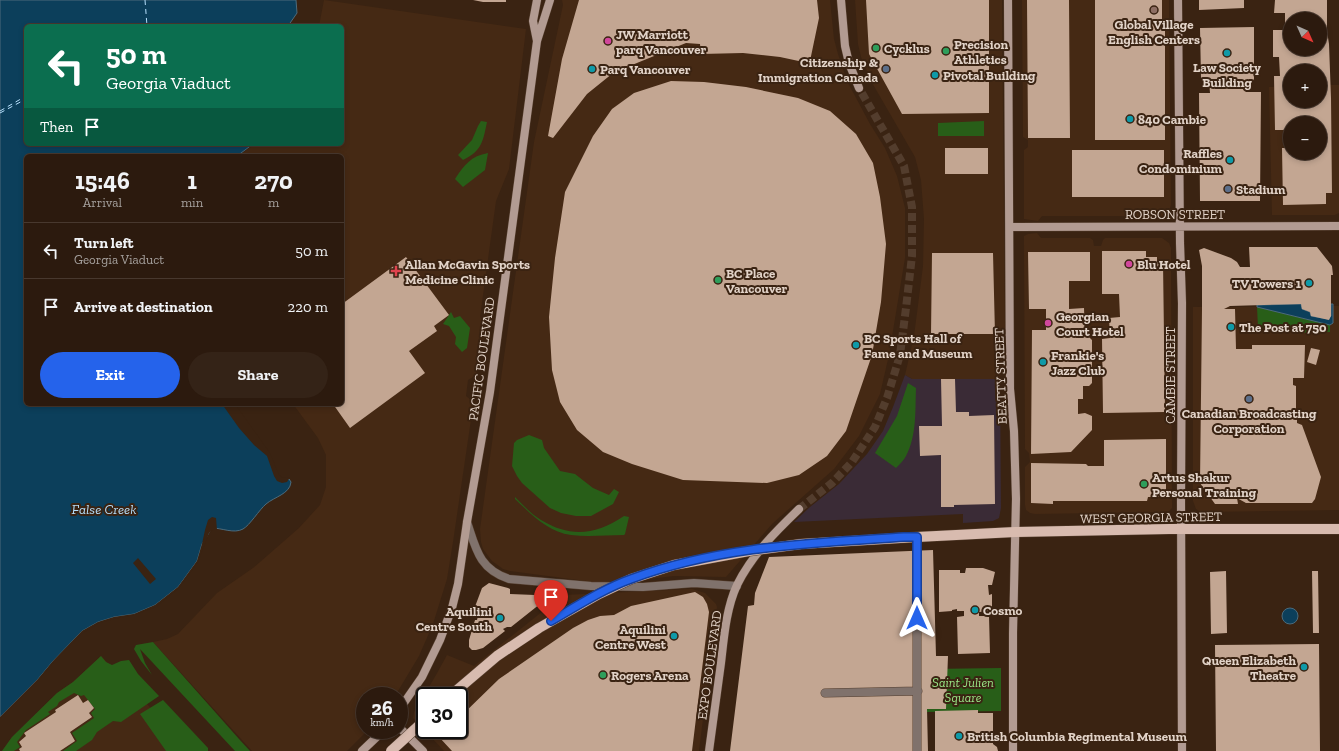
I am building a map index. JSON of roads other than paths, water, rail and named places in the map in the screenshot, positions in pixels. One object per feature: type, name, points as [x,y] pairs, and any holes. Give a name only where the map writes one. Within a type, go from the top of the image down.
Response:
[{"type":"main road","points":[[537,0],[533,21],[537,41]]},
{"type":"main road","name":"PACIFIC BOULEVARD","points":[[408,697],[422,677],[440,640],[452,608],[458,584],[466,522],[489,397],[537,41],[550,0]]},
{"type":"main road","points":[[841,0],[845,46],[849,62],[859,88]]},
{"type":"main road","name":"BEATTY STREET","points":[[1008,0],[1010,389],[1014,431],[1015,532],[1012,640],[1013,751]]},
{"type":"main road","name":"CAMBIE STREET","points":[[1178,0],[1182,303],[1182,751]]},
{"type":"main road","name":"ROBSON STREET","points":[[1010,227],[1339,226]]},
{"type":"main road","name":"EXPO BOULEVARD","points":[[709,751],[725,632],[729,610],[737,586],[745,571],[769,538],[799,509]]},
{"type":"main road","name":"WEST GEORGIA STREET","points":[[461,687],[497,656],[539,628],[599,594],[631,579],[674,565],[749,551],[801,544],[1015,532],[1182,529],[1339,529]]},
{"type":"main road","points":[[391,751],[416,728]]},
{"type":"main road","points":[[408,736],[422,751]]},
{"type":"main road","points":[[362,751],[375,739]]},
{"type":"street","points":[[466,522],[479,557],[489,569],[499,576],[509,579],[590,586],[643,587],[694,583],[737,586]]},
{"type":"street","points":[[917,537],[917,751]]},
{"type":"street","points":[[825,693],[918,691]]},
{"type":"water","name":"False Creek","points":[[0,0],[296,0],[297,13],[289,24],[24,24],[24,146],[250,146],[240,154],[24,154],[24,406],[234,406],[269,454],[277,476],[282,480],[289,479],[291,482],[288,490],[266,504],[243,529],[232,531],[212,528],[202,544],[197,561],[178,587],[155,605],[134,614],[114,617],[98,622],[82,631],[38,679],[0,717]]},
{"type":"water","points":[[1301,304],[1302,309],[1310,312],[1311,316],[1328,319],[1331,316],[1331,304],[1333,304],[1333,323],[1330,325],[1257,307],[1257,305]]},
{"type":"water","points":[[1287,608],[1293,608],[1298,613],[1296,622],[1293,624],[1287,624],[1282,619],[1282,613]]},
{"type":"tunnel","points":[[799,509],[832,483],[852,462],[875,427],[887,398],[900,355],[912,256],[912,207],[904,166],[859,88]]},
{"type":"place","name":"Global Village English Centers","points":[[1154,10]]},
{"type":"place","name":"JW Marriott parq Vancouver","points":[[608,41]]},
{"type":"place","name":"Cycklus","points":[[876,48]]},
{"type":"place","name":"Precision Athletics","points":[[946,51]]},
{"type":"place","name":"Law Society Building","points":[[1227,53]]},
{"type":"place","name":"Parq Vancouver","points":[[592,69]]},
{"type":"place","name":"Citizenship & Immigration Canada","points":[[886,69]]},
{"type":"place","name":"Pivotal Building","points":[[935,75]]},
{"type":"place","name":"840 Cambie","points":[[1130,119]]},
{"type":"place","name":"Raffles Condominium","points":[[1230,160]]},
{"type":"place","name":"Stadium","points":[[1228,189]]},
{"type":"place","name":"Blu Hotel","points":[[1129,264]]},
{"type":"place","name":"Allan McGavin Sports Medicine Clinic","points":[[396,271]]},
{"type":"place","name":"BC Place Vancouver","points":[[718,280]]},
{"type":"place","name":"TV Towers 1","points":[[1309,283]]},
{"type":"place","name":"Georgian Court Hotel","points":[[1048,323]]},
{"type":"place","name":"The Post at 750","points":[[1231,327]]},
{"type":"place","name":"BC Sports Hall of Fame and Museum","points":[[856,345]]},
{"type":"place","name":"Frankie's Jazz Club","points":[[1043,362]]},
{"type":"place","name":"Canadian Broadcasting Corporation","points":[[1249,399]]},
{"type":"place","name":"Artus Shakur Personal Training","points":[[1144,484]]},
{"type":"place","name":"Cosmo","points":[[975,610]]},
{"type":"place","name":"Aquilini Centre South","points":[[500,618]]},
{"type":"place","name":"Aquilini Centre West","points":[[674,636]]},
{"type":"place","name":"Queen Elizabeth Theatre","points":[[1304,667]]},
{"type":"place","name":"Rogers Arena","points":[[603,675]]},
{"type":"place","name":"British Columbia Regimental Museum","points":[[959,736]]},
{"type":"park label","name":"Saint Julien Square","points":[[963,690]]}]
